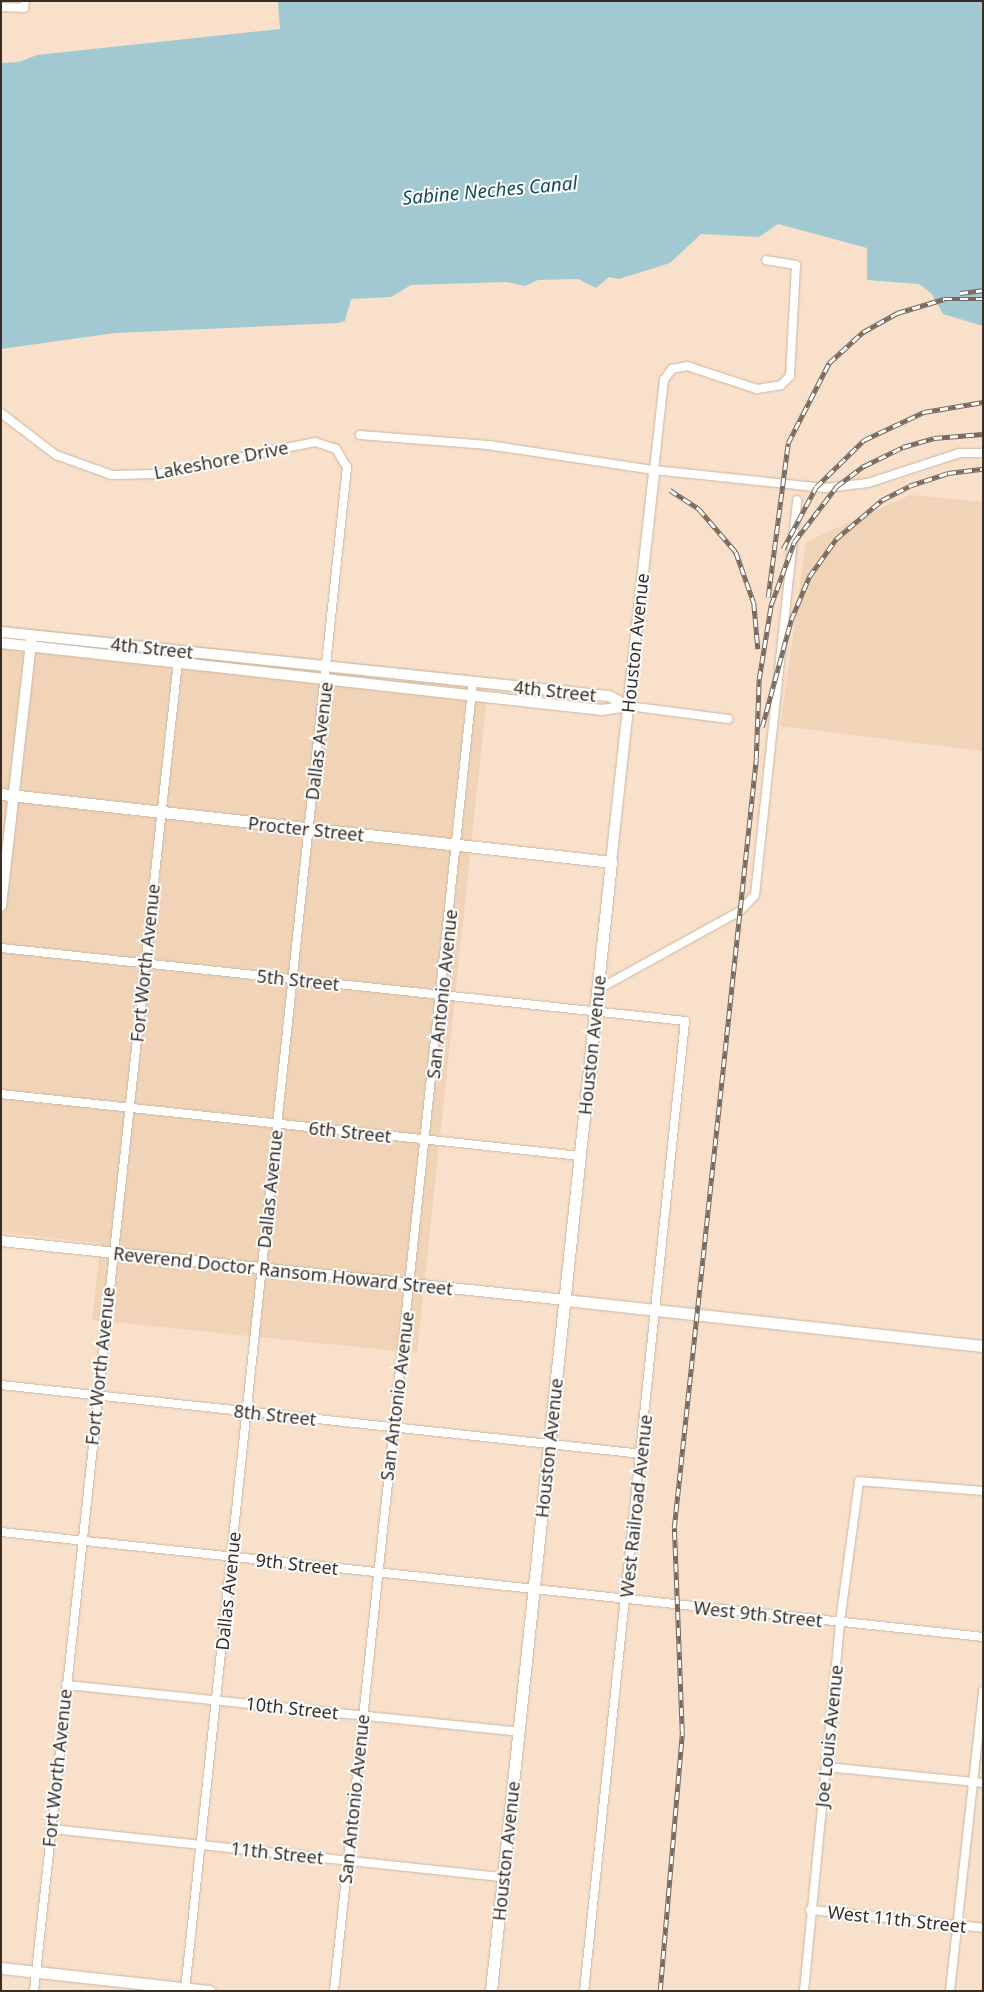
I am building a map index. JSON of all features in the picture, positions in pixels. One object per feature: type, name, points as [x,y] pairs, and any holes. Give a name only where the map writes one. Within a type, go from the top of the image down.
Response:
[{"type":"main road","name":"Procter Street","points":[[1,794],[162,815],[309,828],[610,862]]},
{"type":"main road","name":"Houston Avenue","points":[[490,1991],[598,990],[610,862]]},
{"type":"main road","points":[[565,1300],[983,1346]]},
{"type":"main road","points":[[1,1968],[210,1991]]},
{"type":"street","points":[[1,8],[10,4],[25,5]]},
{"type":"street","name":"Houston Avenue","points":[[610,862],[664,380],[672,369],[687,366],[758,389],[781,385],[790,376],[796,265],[766,260]]},
{"type":"street","name":"Lakeshore Drive","points":[[1,413],[56,455],[112,475],[157,474],[316,442],[336,449]]},
{"type":"street","points":[[360,435],[488,445],[654,470],[825,488],[868,483],[960,453],[983,453]]},
{"type":"street","name":"Dallas Avenue","points":[[185,1989],[261,1268],[328,667],[347,467],[336,449]]},
{"type":"street","points":[[598,990],[740,911],[755,895],[797,500]]},
{"type":"street","name":"4th Street","points":[[1,632],[609,696],[628,706]]},
{"type":"street","points":[[1,906],[31,635]]},
{"type":"street","name":"4th Street","points":[[1,643],[602,710],[628,706]]},
{"type":"street","name":"Fort Worth Avenue","points":[[34,1991],[112,1253],[179,651]]},
{"type":"street","name":"San Antonio Avenue","points":[[334,1991],[393,1428],[458,844],[473,682]]},
{"type":"street","points":[[628,706],[728,719]]},
{"type":"street","name":"5th Street","points":[[1,948],[686,1022]]},
{"type":"street","name":"West Railroad Avenue","points":[[584,1991],[686,1022]]},
{"type":"street","name":"6th Street","points":[[1,1094],[580,1156]]},
{"type":"street","name":"Reverend Doctor Ransom Howard Street","points":[[1,1241],[565,1300]]},
{"type":"street","name":"8th Street","points":[[1,1385],[642,1454]]},
{"type":"street","name":"Joe Louis Avenue","points":[[804,1991],[810,1910],[840,1622],[859,1481],[983,1491]]},
{"type":"street","name":"9th Street","points":[[1,1532],[534,1588]]},
{"type":"street","name":"West 9th Street","points":[[534,1588],[983,1637]]},
{"type":"street","name":"10th Street","points":[[66,1685],[518,1732]]},
{"type":"street","points":[[950,1991],[983,1691]]},
{"type":"street","points":[[826,1767],[983,1783]]},
{"type":"street","name":"11th Street","points":[[51,1829],[503,1877]]},
{"type":"street","name":"West 11th Street","points":[[810,1910],[983,1928]]},
{"type":"shaded area","points":[[910,495],[983,502],[983,751],[780,726],[806,542]]},
{"type":"shaded area","points":[[1,625],[489,677],[417,1353],[92,1320],[101,1244],[1,1232]]},
{"type":"water","name":"Sabine Neches Canal","points":[[278,1],[983,1],[983,326],[943,314],[932,294],[919,284],[867,280],[867,248],[778,224],[759,237],[701,234],[670,263],[619,279],[609,277],[596,288],[578,279],[538,280],[525,286],[507,282],[411,285],[391,297],[351,299],[345,321],[338,323],[115,333],[1,349],[1,63],[19,62],[37,55],[280,29]]},
{"type":"railway","points":[[960,293],[983,290]]},
{"type":"railway","points":[[768,597],[788,443],[829,363],[863,332],[897,313],[944,299],[983,299]]},
{"type":"railway","points":[[783,549],[816,487],[864,440],[924,412],[983,402]]},
{"type":"railway","points":[[660,1991],[682,1732],[674,1528],[756,759],[759,679],[771,605],[794,542],[837,486],[864,466],[903,447],[934,438],[983,434]]},
{"type":"railway","points":[[762,727],[791,620],[809,577],[836,539],[882,500],[909,486],[948,473],[983,469]]},
{"type":"railway","points":[[670,490],[699,509],[736,552],[754,603],[758,649]]}]
